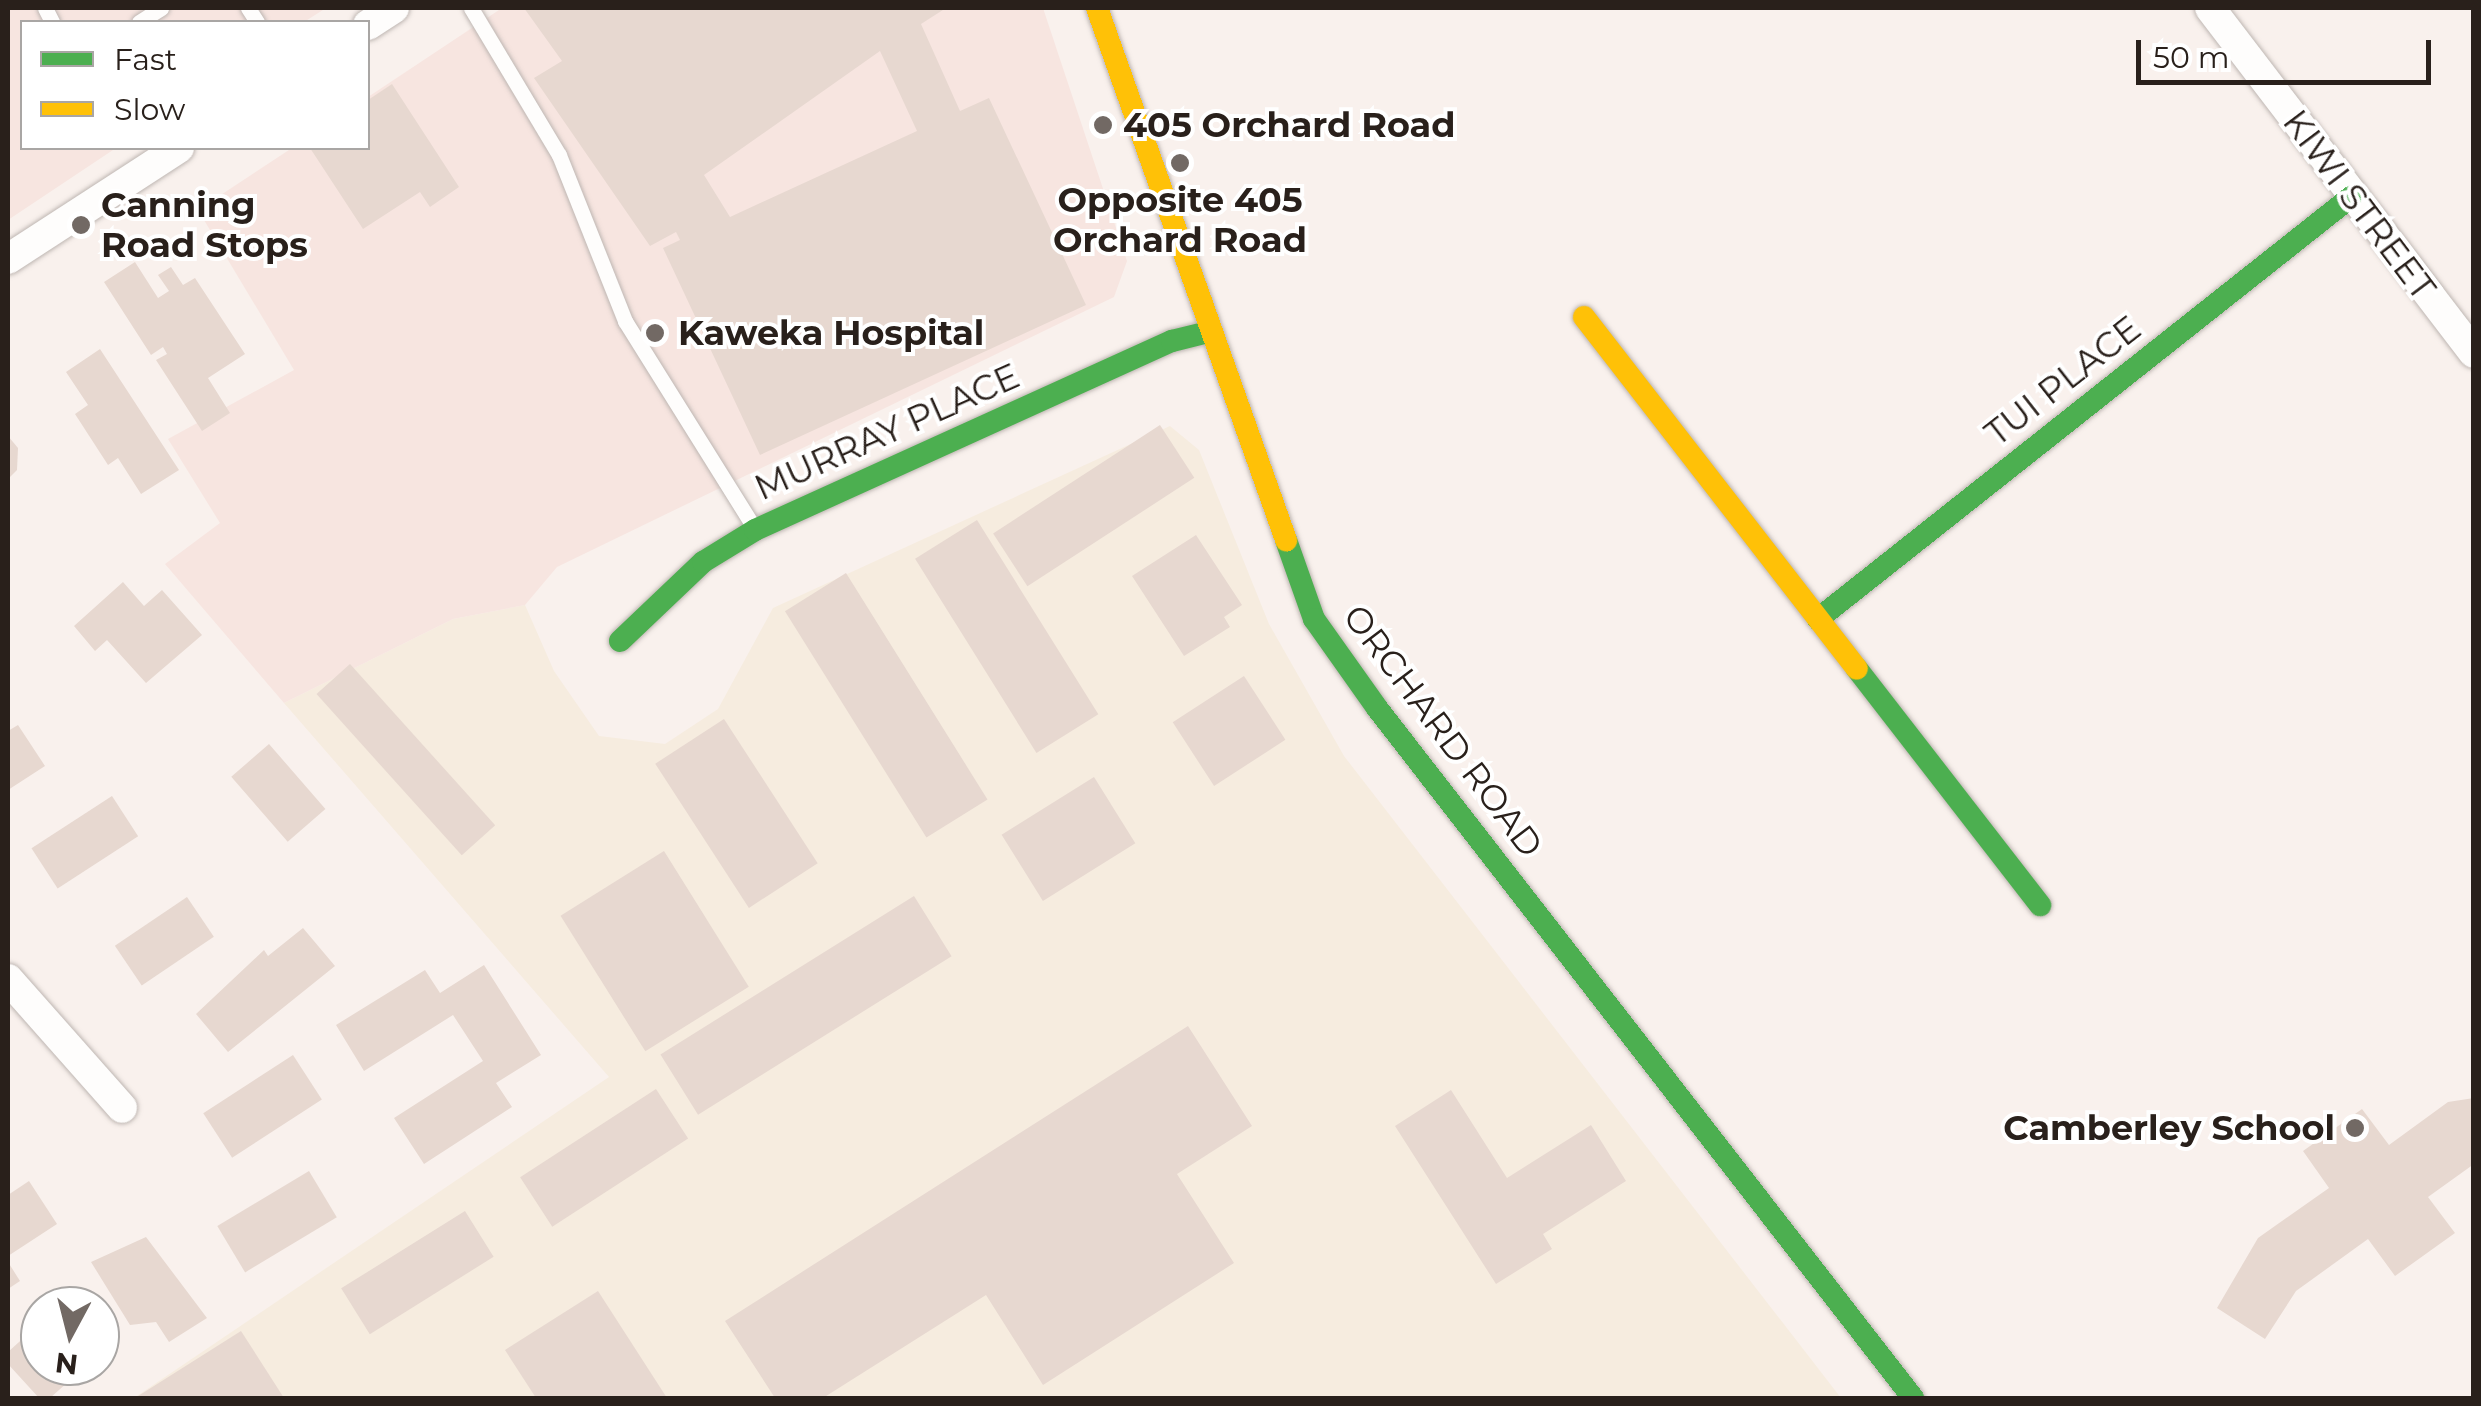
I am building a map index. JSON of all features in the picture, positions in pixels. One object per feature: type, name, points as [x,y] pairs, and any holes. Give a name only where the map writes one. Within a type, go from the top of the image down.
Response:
[{"type":"street","points":[[370,24],[394,8]]},
{"type":"street","name":"ORCHARD ROAD","points":[[1096,8],[1294,574],[1340,660],[1914,1398]]},
{"type":"street","name":"KIWI STREET","points":[[2210,8],[2474,354]]},
{"type":"street","points":[[8,259],[177,150]]},
{"type":"street","name":"TUI PLACE","points":[[1818,619],[2351,197]]},
{"type":"street","points":[[1584,317],[2040,906]]},
{"type":"street","name":"MURRAY PLACE","points":[[620,640],[703,562],[756,530],[1172,341],[1209,332]]},
{"type":"street","points":[[8,979],[122,1108]]},
{"type":"lane","points":[[471,8],[558,155],[624,321],[756,530]]},
{"type":"shaded area","points":[[8,8],[326,8],[307,20],[20,20],[20,150],[113,150],[8,220]]},
{"type":"shaded area","name":"Kaweka Hospital","points":[[502,8],[1043,8],[1127,261],[1114,297],[557,567],[525,605],[453,619],[284,703],[165,564],[220,523],[168,439],[294,370],[198,210],[289,150],[370,150],[370,96]]},
{"type":"shaded area","points":[[1170,426],[1199,450],[1269,624],[1344,756],[1841,1398],[134,1398],[609,1077],[284,703],[453,619],[525,605],[554,671],[599,736],[665,744],[718,709],[773,608]]},
{"type":"building","points":[[524,8],[946,8],[921,24],[960,111],[989,98],[1086,305],[760,455],[663,248],[680,240],[676,232],[650,246],[534,78],[562,61]],"holes":[[[880,51],[917,131],[730,217],[704,175]]]},
{"type":"building","points":[[392,84],[459,187],[430,207],[420,192],[363,229],[311,150],[370,150],[370,99]]},
{"type":"building","points":[[135,262],[158,298],[169,291],[158,275],[171,267],[183,285],[195,278],[245,354],[208,378],[230,413],[202,431],[156,360],[167,354],[163,347],[151,355],[104,282]]},
{"type":"building","points":[[100,349],[179,470],[141,494],[118,458],[108,465],[75,414],[88,405],[66,372]]},
{"type":"building","points":[[1160,425],[1194,478],[1027,586],[993,533]]},
{"type":"building","points":[[8,436],[18,448],[17,470],[8,479]]},
{"type":"building","points":[[977,520],[1098,714],[1036,753],[915,559]]},
{"type":"building","points":[[1196,535],[1242,605],[1224,617],[1230,627],[1184,656],[1132,576]]},
{"type":"building","points":[[846,573],[987,799],[926,838],[785,611]]},
{"type":"building","points":[[123,582],[144,606],[162,590],[202,635],[146,683],[107,640],[95,651],[74,626]]},
{"type":"building","points":[[350,664],[495,825],[462,855],[317,694]]},
{"type":"building","points":[[1244,676],[1285,740],[1214,786],[1173,722]]},
{"type":"building","points":[[724,719],[818,863],[749,908],[655,764]]},
{"type":"building","points":[[18,725],[45,766],[8,790],[8,731]]},
{"type":"building","points":[[269,744],[325,809],[288,842],[231,777]]},
{"type":"building","points":[[1094,777],[1135,843],[1043,901],[1002,835]]},
{"type":"building","points":[[112,796],[138,836],[58,889],[31,848]]},
{"type":"building","points":[[664,851],[749,987],[645,1051],[561,916]]},
{"type":"building","points":[[914,896],[952,956],[698,1115],[660,1054]]},
{"type":"building","points":[[187,897],[214,937],[142,985],[115,946]]},
{"type":"building","points":[[303,928],[335,966],[228,1052],[196,1014],[264,950],[268,956]]},
{"type":"building","points":[[484,965],[541,1055],[496,1083],[512,1107],[424,1164],[394,1118],[483,1061],[453,1015],[364,1071],[336,1025],[425,970],[440,993]]},
{"type":"building","points":[[1188,1026],[1252,1126],[1177,1174],[1234,1263],[1043,1385],[986,1295],[823,1398],[775,1398],[725,1321]]},
{"type":"building","points":[[293,1055],[322,1099],[232,1158],[203,1113]]},
{"type":"building","points":[[656,1089],[688,1138],[552,1227],[520,1177]]},
{"type":"building","points":[[1451,1090],[1507,1178],[1591,1125],[1626,1181],[1543,1234],[1552,1249],[1496,1284],[1395,1126]]},
{"type":"building","points":[[2474,1098],[2474,1164],[2428,1197],[2455,1233],[2395,1276],[2368,1239],[2296,1291],[2265,1339],[2217,1308],[2258,1238],[2329,1188],[2303,1151],[2362,1109],[2389,1145],[2448,1102]]},
{"type":"building","points":[[309,1171],[337,1217],[245,1272],[217,1226]]},
{"type":"building","points":[[29,1181],[57,1224],[8,1256],[8,1195]]},
{"type":"building","points":[[465,1211],[494,1257],[370,1334],[341,1288]]},
{"type":"building","points":[[146,1237],[207,1318],[169,1342],[156,1322],[130,1325],[120,1309],[120,1286],[106,1286],[91,1262]]},
{"type":"building","points":[[8,1262],[20,1281],[8,1289]]},
{"type":"building","points":[[598,1291],[667,1398],[536,1398],[505,1350]]},
{"type":"building","points":[[241,1331],[284,1398],[135,1398]]},
{"type":"building","points":[[20,1341],[20,1377],[8,1364],[8,1352]]},
{"type":"building","points":[[28,1386],[64,1386],[50,1398],[39,1398]]},
{"type":"traffic: fast","points":[[1818,619],[2351,197]]},
{"type":"traffic: fast","points":[[620,641],[703,562],[755,530],[1172,341],[1209,332]]},
{"type":"traffic: fast","points":[[1286,540],[1314,619],[1377,708],[1913,1398]]},
{"type":"traffic: fast","points":[[1857,669],[2040,905]]},
{"type":"traffic: slow","points":[[1097,8],[1286,540]]},
{"type":"traffic: slow","points":[[1584,317],[1857,669]]},
{"type":"place","name":"405 Orchard Road","points":[[1103,125]]},
{"type":"place","name":"Opposite 405 Orchard Road","points":[[1180,163]]},
{"type":"place","name":"Canning Road Stops","points":[[81,225]]},
{"type":"place","name":"Kaweka Hospital","points":[[655,333]]},
{"type":"place","name":"Camberley School","points":[[2355,1128]]}]
